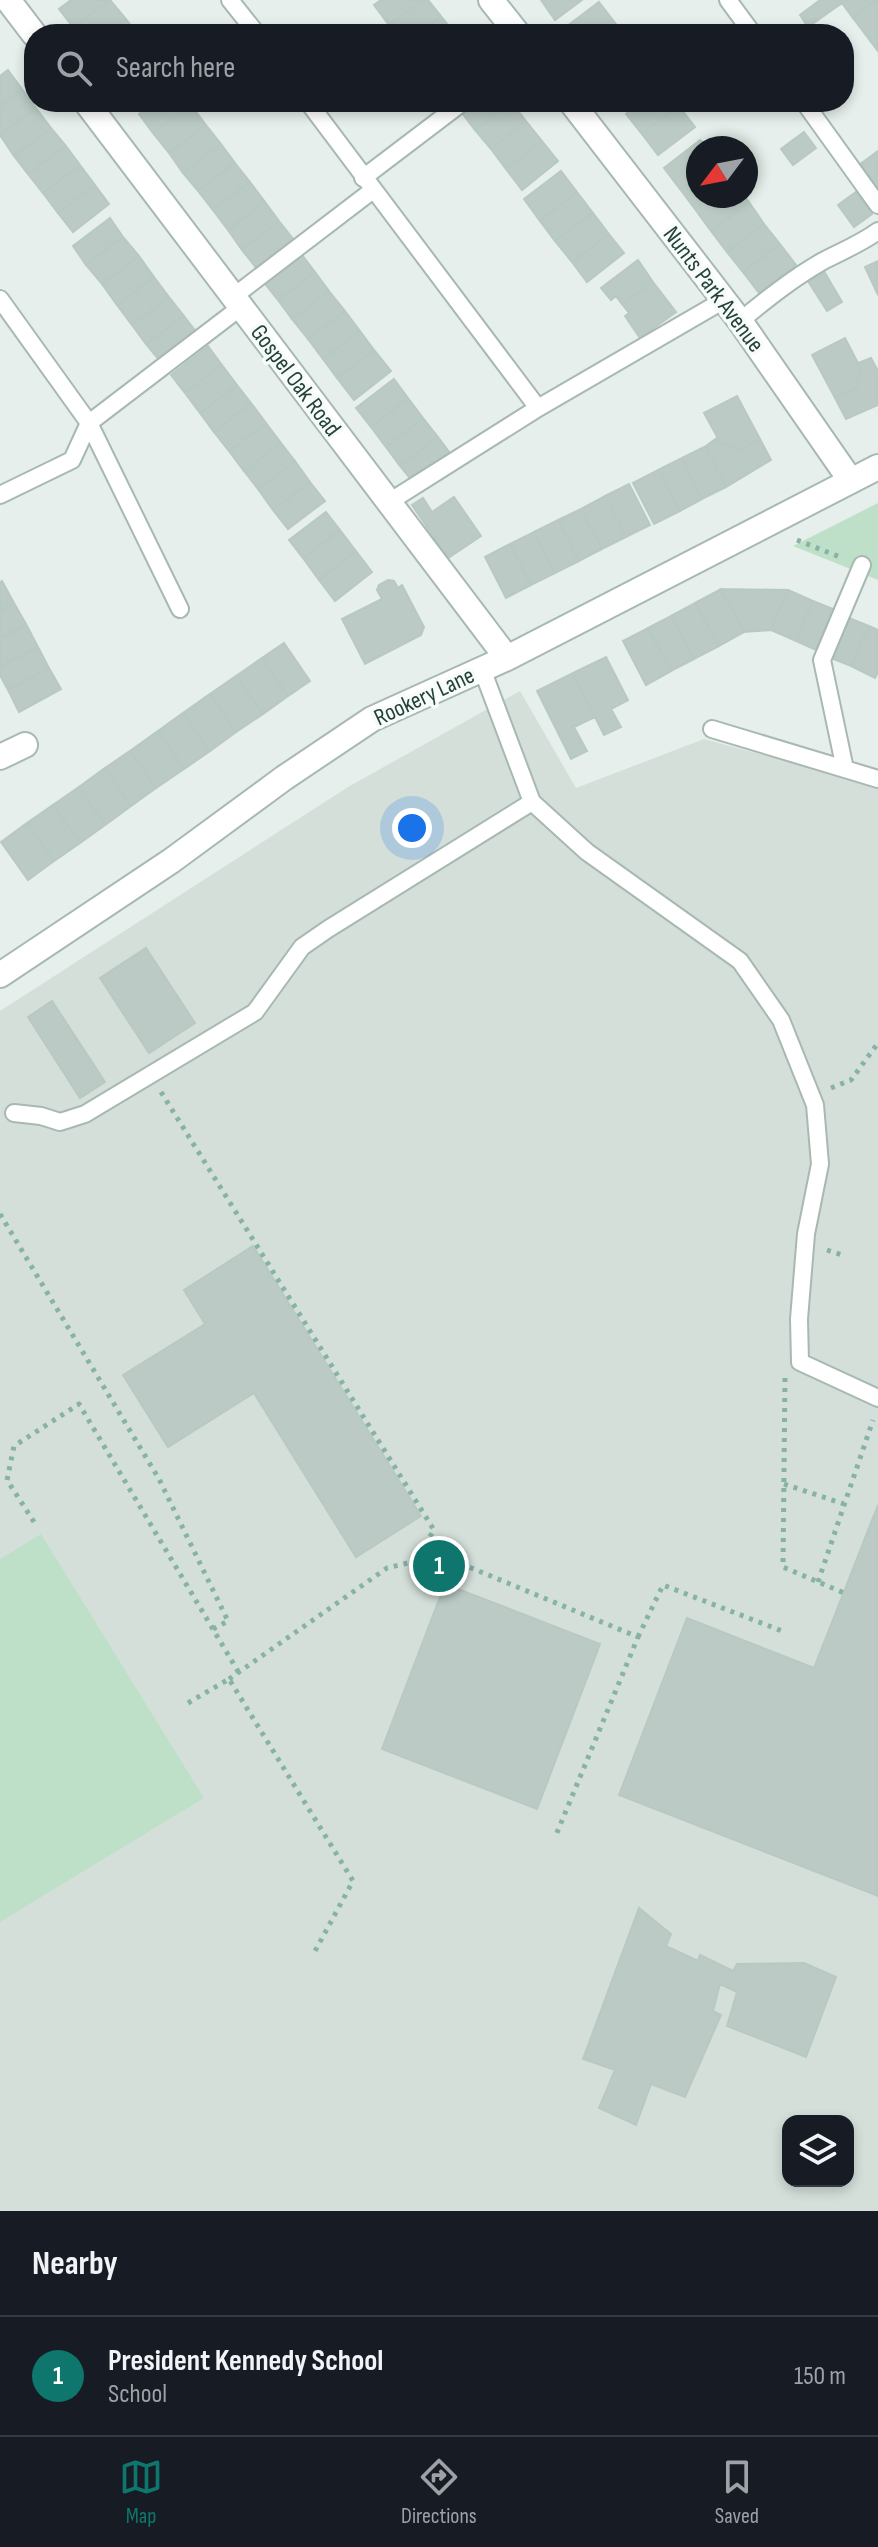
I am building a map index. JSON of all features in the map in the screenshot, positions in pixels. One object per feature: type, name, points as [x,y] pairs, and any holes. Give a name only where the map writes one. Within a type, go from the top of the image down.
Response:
[{"type":"street","points":[[8,0],[26,24]]},
{"type":"street","points":[[491,0],[510,24]]},
{"type":"street","name":"Gospel Oak Road","points":[[94,112],[507,658]]},
{"type":"street","name":"Nunts Park Avenue","points":[[579,112],[740,321],[851,481]]},
{"type":"street","name":"Rookery Lane","points":[[0,975],[171,861],[284,778],[372,719],[507,658],[878,467]]},
{"type":"street","points":[[0,757],[25,745]]},
{"type":"lane","points":[[230,0],[249,24]]},
{"type":"lane","points":[[728,0],[746,24]]},
{"type":"lane","points":[[315,112],[538,408]]},
{"type":"lane","points":[[0,495],[72,460],[89,423],[237,302],[451,112]]},
{"type":"lane","points":[[811,112],[878,205]]},
{"type":"lane","points":[[740,321],[779,289],[878,231]]},
{"type":"lane","points":[[0,299],[89,423],[180,609]]},
{"type":"lane","points":[[389,502],[538,408],[724,300]]},
{"type":"lane","points":[[845,769],[822,660],[862,565]]},
{"type":"lane","points":[[482,669],[532,802],[587,852],[740,961],[781,1020],[815,1105],[820,1164],[806,1234],[799,1319],[800,1362],[878,1398]]},
{"type":"lane","points":[[712,729],[878,779]]},
{"type":"lane","points":[[14,1113],[60,1122],[85,1114],[255,1012],[302,947],[532,802]]},
{"type":"path","points":[[763,526],[862,565]]},
{"type":"path","points":[[812,1096],[851,1080],[878,1043]]},
{"type":"path","points":[[150,1075],[434,1530],[414,1562]]},
{"type":"path","points":[[0,1214],[159,1479],[228,1621],[213,1629]]},
{"type":"path","points":[[800,1362],[785,1377],[783,1567],[844,1593]]},
{"type":"path","points":[[34,1522],[7,1480],[14,1446],[79,1404],[239,1673]]},
{"type":"path","points":[[818,1582],[873,1418]]},
{"type":"path","points":[[783,1484],[844,1504]]},
{"type":"path","points":[[188,1703],[239,1673],[387,1568],[440,1555],[638,1637]]},
{"type":"path","points":[[556,1835],[638,1637],[663,1585],[782,1631]]},
{"type":"path","points":[[229,1679],[353,1881],[314,1953]]},
{"type":"shaded area","points":[[520,691],[576,788],[704,739],[878,786],[878,2211],[0,2211],[0,1011],[348,787]]},
{"type":"green space","points":[[878,503],[878,580],[793,546]]},
{"type":"green space","points":[[41,1534],[204,1798],[0,1922],[0,1559]]},
{"type":"building","points":[[71,0],[110,0],[77,24],[71,24],[59,9]]},
{"type":"building","points":[[110,0],[126,19],[119,24],[77,24]]},
{"type":"building","points":[[381,0],[422,0],[390,24],[374,5]]},
{"type":"building","points":[[422,0],[428,0],[441,16],[431,24],[390,24]]},
{"type":"building","points":[[541,0],[582,0],[555,20]]},
{"type":"building","points":[[820,0],[876,0],[853,18],[842,3],[812,24],[806,24],[800,15]]},
{"type":"building","points":[[878,0],[878,51],[853,18]]},
{"type":"building","points":[[599,2],[616,24],[570,24]]},
{"type":"building","points":[[441,16],[447,24],[431,24]]},
{"type":"building","points":[[8,70],[22,89],[0,106],[0,76]]},
{"type":"building","points":[[22,89],[24,112],[31,112],[0,135],[0,106]]},
{"type":"building","points":[[31,112],[39,112],[51,128],[14,156],[0,135]]},
{"type":"building","points":[[142,112],[182,112],[153,133],[139,114]]},
{"type":"building","points":[[182,112],[196,112],[206,125],[169,153],[153,133]]},
{"type":"building","points":[[463,112],[498,112],[475,130]]},
{"type":"building","points":[[498,112],[519,112],[526,121],[491,149],[475,130]]},
{"type":"building","points":[[629,112],[671,112],[642,134],[626,114]]},
{"type":"building","points":[[671,112],[684,112],[695,127],[658,155],[642,134]]},
{"type":"building","points":[[526,121],[542,141],[506,169],[491,149]]},
{"type":"building","points":[[206,125],[221,144],[183,173],[169,153]]},
{"type":"building","points":[[51,128],[66,146],[28,174],[14,156]]},
{"type":"building","points":[[804,132],[816,148],[793,165],[781,149]]},
{"type":"building","points":[[542,141],[558,161],[522,190],[506,169]]},
{"type":"building","points":[[221,144],[235,163],[198,191],[183,173]]},
{"type":"building","points":[[66,146],[80,165],[43,193],[28,174]]},
{"type":"building","points":[[686,151],[686,184],[680,189],[664,168]]},
{"type":"building","points":[[878,151],[878,191],[859,165]]},
{"type":"building","points":[[235,163],[250,182],[213,210],[198,191]]},
{"type":"building","points":[[80,165],[95,185],[58,213],[43,193]]},
{"type":"building","points":[[561,171],[577,192],[540,221],[524,199]]},
{"type":"building","points":[[250,182],[265,202],[228,230],[213,210]]},
{"type":"building","points":[[95,185],[109,204],[73,232],[58,213]]},
{"type":"building","points":[[577,192],[593,213],[555,241],[540,221]]},
{"type":"building","points":[[856,192],[872,214],[854,227],[838,205]]},
{"type":"building","points":[[265,202],[279,221],[242,250],[228,230]]},
{"type":"building","points":[[696,208],[741,208],[711,231]]},
{"type":"building","points":[[741,208],[753,208],[764,224],[727,252],[711,231]]},
{"type":"building","points":[[593,213],[609,234],[572,262],[555,241]]},
{"type":"building","points":[[110,218],[123,237],[86,265],[73,246]]},
{"type":"building","points":[[279,221],[294,240],[257,269],[242,250]]},
{"type":"building","points":[[764,224],[780,244],[743,272],[727,252]]},
{"type":"building","points":[[609,234],[624,253],[587,282],[572,262]]},
{"type":"building","points":[[123,237],[139,256],[102,284],[86,265]]},
{"type":"building","points":[[780,244],[796,265],[759,293],[743,272]]},
{"type":"building","points":[[299,251],[315,272],[278,300],[262,280]]},
{"type":"building","points":[[139,256],[154,277],[117,305],[102,284]]},
{"type":"building","points":[[638,260],[653,282],[622,304],[616,296],[611,300],[601,288]]},
{"type":"building","points":[[878,261],[878,295],[865,267]]},
{"type":"building","points":[[822,268],[842,302],[827,311],[806,278]]},
{"type":"building","points":[[315,272],[329,291],[292,319],[278,300]]},
{"type":"building","points":[[154,277],[169,297],[132,325],[117,305]]},
{"type":"building","points":[[653,282],[676,312],[640,338],[625,316],[629,313],[622,304]]},
{"type":"building","points":[[329,291],[345,311],[308,339],[292,319]]},
{"type":"building","points":[[169,297],[184,316],[146,344],[132,325]]},
{"type":"building","points":[[345,311],[360,331],[323,359],[308,339]]},
{"type":"building","points":[[184,316],[197,333],[160,361],[146,344]]},
{"type":"building","points":[[360,331],[374,350],[337,378],[323,359]]},
{"type":"building","points":[[845,338],[860,367],[857,387],[835,398],[812,355]]},
{"type":"building","points":[[208,346],[222,365],[185,393],[171,375]]},
{"type":"building","points":[[374,350],[391,371],[354,400],[337,378]]},
{"type":"building","points":[[871,358],[878,371],[878,405],[846,419],[835,398],[857,387],[858,363]]},
{"type":"building","points":[[222,365],[237,385],[200,413],[185,393]]},
{"type":"building","points":[[394,379],[408,398],[371,427],[356,408]]},
{"type":"building","points":[[237,385],[251,403],[214,432],[200,413]]},
{"type":"building","points":[[737,396],[760,439],[738,450],[720,442],[704,413]]},
{"type":"building","points":[[408,398],[423,418],[386,447],[371,427]]},
{"type":"building","points":[[251,403],[266,423],[229,451],[214,432]]},
{"type":"building","points":[[423,418],[438,437],[400,466],[386,447]]},
{"type":"building","points":[[266,423],[281,443],[244,471],[229,451]]},
{"type":"building","points":[[438,437],[450,453],[413,482],[400,466]]},
{"type":"building","points":[[717,438],[738,450],[760,439],[771,460],[726,487],[706,446]]},
{"type":"building","points":[[281,443],[295,461],[258,489],[244,471]]},
{"type":"building","points":[[706,446],[726,487],[702,499],[682,458]]},
{"type":"building","points":[[682,458],[702,499],[680,511],[658,470]]},
{"type":"building","points":[[295,461],[310,482],[273,510],[258,489]]},
{"type":"building","points":[[658,470],[680,511],[654,524],[633,483]]},
{"type":"building","points":[[310,482],[325,501],[288,529],[273,510]]},
{"type":"building","points":[[629,484],[650,525],[626,537],[605,496]]},
{"type":"building","points":[[605,496],[626,537],[602,549],[581,509]]},
{"type":"building","points":[[454,497],[481,536],[448,558],[412,505],[423,498],[432,512]]},
{"type":"building","points":[[581,509],[602,549],[579,561],[558,520]]},
{"type":"building","points":[[326,512],[340,530],[303,558],[289,540]]},
{"type":"building","points":[[558,520],[579,561],[555,573],[534,532]]},
{"type":"building","points":[[340,530],[356,551],[319,580],[303,558]]},
{"type":"building","points":[[534,532],[555,573],[531,585],[510,544]]},
{"type":"building","points":[[510,544],[531,585],[506,598],[485,557]]},
{"type":"building","points":[[356,551],[372,572],[335,601],[319,580]]},
{"type":"building","points":[[388,580],[394,581],[398,588],[402,585],[424,627],[421,635],[365,664],[342,619],[382,599],[377,590]]},
{"type":"building","points":[[2,581],[14,603],[0,611],[0,583]]},
{"type":"building","points":[[721,589],[744,632],[719,646],[695,603]]},
{"type":"building","points":[[721,589],[788,590],[771,630],[744,632]]},
{"type":"building","points":[[788,590],[813,601],[796,641],[771,630]]},
{"type":"building","points":[[813,601],[833,609],[816,650],[796,641]]},
{"type":"building","points":[[14,603],[26,624],[0,638],[0,611]]},
{"type":"building","points":[[695,603],[719,646],[694,659],[671,616]]},
{"type":"building","points":[[671,616],[694,659],[671,671],[648,628]]},
{"type":"building","points":[[844,616],[869,626],[851,666],[826,656]]},
{"type":"building","points":[[26,624],[38,647],[0,667],[0,638]]},
{"type":"building","points":[[869,626],[878,630],[878,672],[875,678],[851,666]]},
{"type":"building","points":[[648,628],[671,671],[646,685],[623,641]]},
{"type":"building","points":[[284,643],[310,681],[288,696],[262,658]]},
{"type":"building","points":[[38,647],[49,668],[8,690],[0,675],[0,667]]},
{"type":"building","points":[[606,657],[628,700],[611,709],[621,727],[604,735],[573,673]]},
{"type":"building","points":[[262,658],[288,696],[263,714],[236,676]]},
{"type":"building","points":[[49,668],[61,689],[19,712],[8,690]]},
{"type":"building","points":[[573,673],[595,717],[574,727],[587,751],[571,759],[537,691]]},
{"type":"building","points":[[236,676],[263,714],[236,732],[210,694]]},
{"type":"building","points":[[210,694],[236,732],[210,751],[183,713]]},
{"type":"building","points":[[183,713],[210,751],[184,769],[158,731]]},
{"type":"building","points":[[158,731],[184,769],[156,788],[130,751]]},
{"type":"building","points":[[130,751],[156,788],[131,806],[105,768]]},
{"type":"building","points":[[105,768],[131,806],[105,825],[79,787]]},
{"type":"building","points":[[79,787],[105,825],[80,843],[53,805]]},
{"type":"building","points":[[53,805],[80,843],[54,861],[27,823]]},
{"type":"building","points":[[27,823],[54,861],[28,880],[1,842]]},
{"type":"building","points":[[146,948],[195,1023],[149,1053],[100,978]]},
{"type":"building","points":[[52,1001],[105,1082],[80,1098],[28,1017]]},
{"type":"building","points":[[253,1246],[421,1516],[356,1557],[254,1393],[168,1447],[123,1375],[205,1324],[184,1290]]},
{"type":"building","points":[[878,1505],[878,1896],[619,1795],[687,1618],[814,1668]]},
{"type":"building","points":[[445,1584],[600,1644],[537,1809],[382,1749]]},
{"type":"building","points":[[639,1908],[671,1934],[666,1946],[698,1961],[700,1955],[733,1971],[737,1964],[804,1963],[836,1977],[806,2057],[727,2026],[737,1992],[720,1984],[713,2011],[721,2015],[685,2097],[651,2084],[636,2125],[599,2108],[615,2070],[583,2059]]},
{"type":"place","name":"President Kennedy School","points":[[439,1566]]}]
